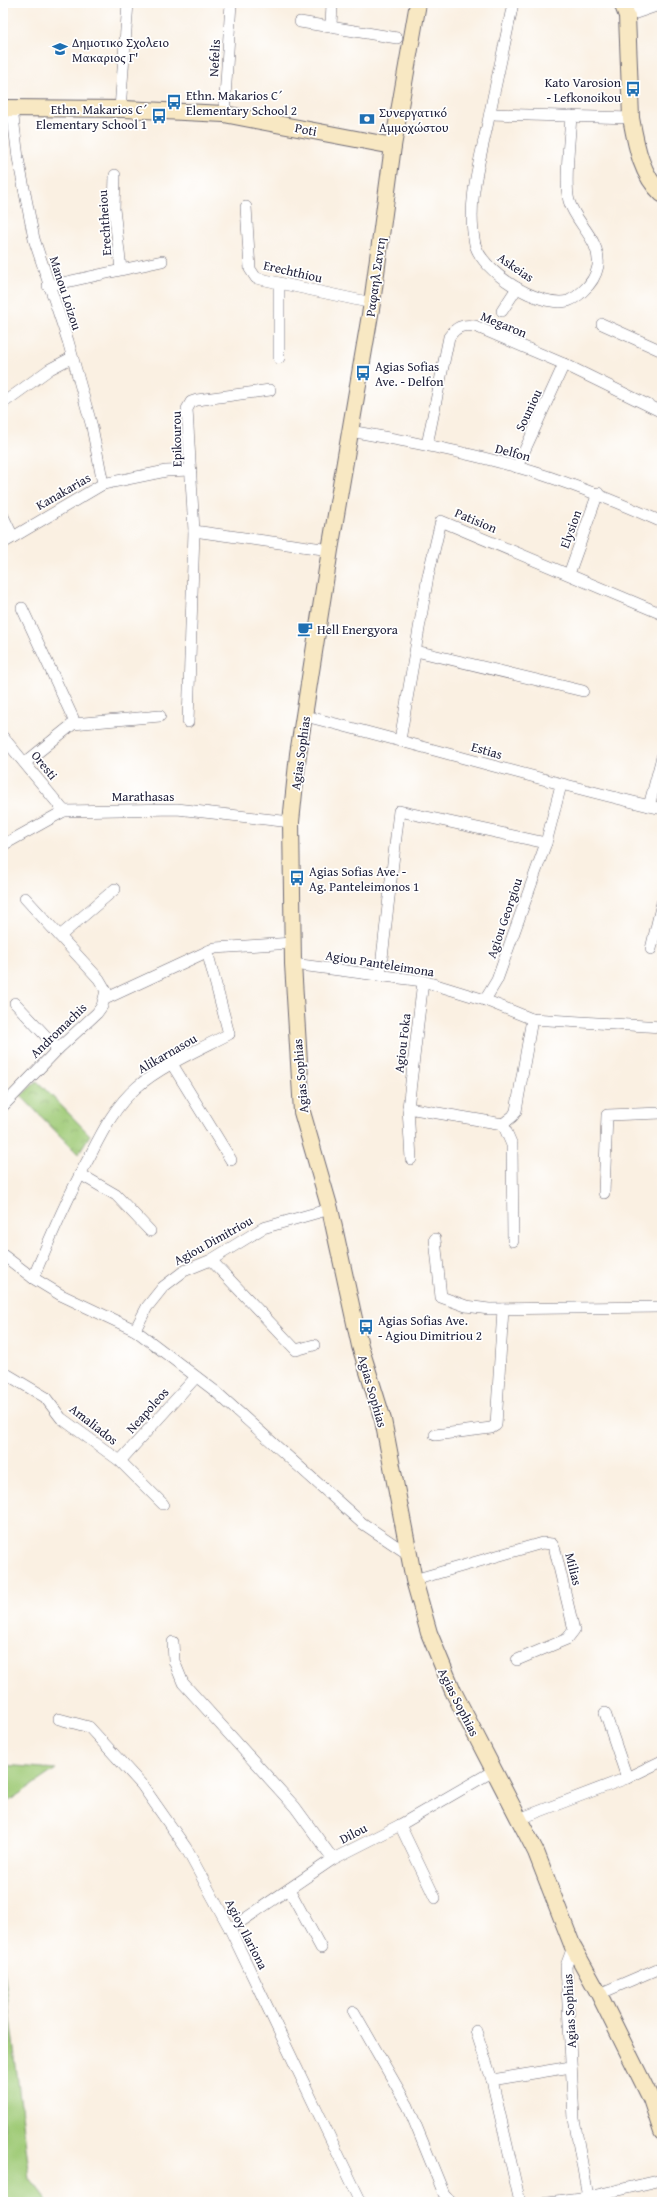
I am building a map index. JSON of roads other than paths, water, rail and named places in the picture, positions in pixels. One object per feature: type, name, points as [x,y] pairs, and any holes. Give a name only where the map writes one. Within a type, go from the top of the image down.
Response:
[{"type":"street","points":[[120,109],[128,3]]},
{"type":"street","name":"Nefelis","points":[[224,114],[231,3]]},
{"type":"street","points":[[331,26],[332,3]]},
{"type":"street","name":"Ραφαηλ Σαντη","points":[[330,550],[372,303],[393,146],[418,3]]},
{"type":"street","name":"Askeias","points":[[513,3],[474,187],[472,228],[476,246],[485,263],[517,288],[548,300],[568,300],[578,295],[595,278],[598,253],[593,241],[577,220],[569,200],[571,116]]},
{"type":"street","points":[[662,4],[624,10],[631,118],[645,171],[655,188],[662,194]]},
{"type":"street","points":[[300,22],[397,38]]},
{"type":"street","name":"Poti","points":[[7,109],[120,109],[224,114],[393,146]]},
{"type":"street","name":"Manou Loizou","points":[[7,109],[27,207],[48,286],[92,427],[103,484]]},
{"type":"street","points":[[490,114],[631,118]]},
{"type":"street","name":"Erechtheiou","points":[[115,175],[114,209],[121,268]]},
{"type":"street","name":"Erechthiou","points":[[246,207],[250,269],[256,278],[278,284],[372,303]]},
{"type":"street","name":"Erechtheiou","points":[[48,286],[121,268],[162,261]]},
{"type":"street","points":[[278,284],[279,358]]},
{"type":"street","points":[[502,311],[517,288]]},
{"type":"street","points":[[602,324],[661,348]]},
{"type":"street","name":"Megaron","points":[[427,445],[449,337],[458,327],[465,325],[475,326],[564,364],[662,412]]},
{"type":"street","points":[[3,403],[50,369],[71,358]]},
{"type":"street","name":"Souniou","points":[[517,467],[564,364]]},
{"type":"street","name":"Epikourou","points":[[188,722],[194,531],[188,405],[197,400],[270,390]]},
{"type":"street","name":"Delfon","points":[[350,431],[427,445],[517,467],[598,494],[662,522]]},
{"type":"street","name":"Kanakarias","points":[[3,544],[103,484],[166,471],[190,470]]},
{"type":"street","name":"Elysion","points":[[569,574],[598,494]]},
{"type":"street","points":[[3,516],[13,537]]},
{"type":"street","name":"Patision","points":[[400,740],[428,576],[441,520],[662,614]]},
{"type":"street","points":[[194,531],[330,550]]},
{"type":"street","name":"Agias Sophias","points":[[330,550],[291,822],[293,964],[302,1112],[330,1209],[360,1346],[383,1420],[411,1556],[414,1580],[429,1633],[440,1664],[536,1852],[573,1947],[566,1966],[574,2119],[588,2199]]},
{"type":"street","points":[[22,608],[73,718],[73,724]]},
{"type":"street","points":[[416,651],[583,691]]},
{"type":"street","points":[[26,762],[73,724],[160,716]]},
{"type":"street","name":"Estias","points":[[305,716],[400,740],[561,785],[662,809]]},
{"type":"street","name":"Oresti","points":[[3,737],[26,762],[64,811]]},
{"type":"street","points":[[649,806],[662,757]]},
{"type":"street","name":"Agiou Georgiou","points":[[485,1000],[497,980],[546,843],[561,785]]},
{"type":"street","name":"Marathasas","points":[[3,845],[64,811],[177,809],[291,822]]},
{"type":"street","points":[[380,975],[399,811],[546,843]]},
{"type":"street","points":[[60,936],[114,889]]},
{"type":"street","name":"Andromachis","points":[[3,1106],[58,1049],[97,1013],[105,999],[106,991],[102,982],[25,898]]},
{"type":"street","points":[[650,949],[662,903]]},
{"type":"street","points":[[105,999],[215,948],[293,943]]},
{"type":"street","name":"Alikarnasou","points":[[33,1278],[60,1214],[80,1174],[107,1123],[121,1104],[137,1086],[172,1064],[229,1034],[207,951]]},
{"type":"street","name":"Agiou Panteleimona","points":[[293,964],[423,982],[485,1000],[532,1019],[662,1027]]},
{"type":"street","name":"Agiou Foka","points":[[411,1159],[408,1108],[423,982]]},
{"type":"street","points":[[15,1003],[58,1049]]},
{"type":"street","points":[[408,1108],[502,1124],[513,1116],[516,1110],[532,1019]]},
{"type":"street","points":[[172,1064],[231,1160]]},
{"type":"street","points":[[604,1193],[607,1115],[662,1113]]},
{"type":"street","points":[[502,1124],[512,1145],[513,1241]]},
{"type":"street","points":[[80,1174],[116,1195],[150,1231]]},
{"type":"street","name":"Agiou Dimitriou","points":[[135,1330],[148,1306],[163,1287],[184,1271],[211,1260],[263,1228],[330,1209]]},
{"type":"street","points":[[434,1239],[441,1297],[466,1306],[503,1309],[662,1307]]},
{"type":"street","points":[[3,1255],[33,1278],[61,1295],[135,1330],[226,1400],[362,1523],[411,1556]]},
{"type":"street","points":[[211,1260],[296,1350],[314,1345]]},
{"type":"street","points":[[435,1435],[491,1428],[496,1425],[503,1309]]},
{"type":"street","name":"Amaliados","points":[[3,1372],[45,1397],[61,1418],[120,1461],[163,1504]]},
{"type":"street","name":"Neapoleos","points":[[120,1461],[196,1377]]},
{"type":"street","name":"Milias","points":[[414,1580],[542,1544],[552,1544],[555,1550],[574,1630],[567,1639],[517,1660]]},
{"type":"street","points":[[173,1642],[174,1661],[183,1683],[295,1808],[333,1859]]},
{"type":"street","points":[[605,1713],[627,1778]]},
{"type":"street","name":"Agioy Ilariona","points":[[59,1719],[89,1727],[142,1785],[186,1848],[230,1929],[361,2202]]},
{"type":"street","points":[[519,1819],[627,1778],[662,1762]]},
{"type":"street","name":"Dilou","points":[[230,1929],[333,1859],[400,1825],[495,1770]]},
{"type":"street","points":[[400,1825],[435,1898]]},
{"type":"street","points":[[289,1889],[321,1948]]},
{"type":"street","points":[[573,1947],[599,1994],[651,2099],[662,2132]]},
{"type":"street","points":[[599,1994],[662,1967]]},
{"type":"street","points":[[354,2012],[408,2106],[444,2194],[451,2202]]},
{"type":"street","points":[[476,2031],[492,2080],[520,2202]]},
{"type":"street","points":[[492,2080],[571,2067]]},
{"type":"street","points":[[548,2202],[588,2199],[662,2180]]},
{"type":"place","name":"Δημοτικο Σχολειο Μακαριος Γ'","points":[[60,49]]},
{"type":"place","name":"Kato Varosion - Lefkonoikou","points":[[633,89]]},
{"type":"place","name":"Ethn. Makarios C´ Elementary School 2","points":[[174,102]]},
{"type":"place","name":"Ethn. Makarios C´ Elementary School 1","points":[[159,116]]},
{"type":"place","name":"Συνεργατικό Αμμοχώστου","points":[[367,119]]},
{"type":"place","name":"Agias Sofias Ave. - Delfon","points":[[363,373]]},
{"type":"place","name":"Hell Energyora","points":[[305,629]]},
{"type":"place","name":"Agias Sofias Ave. - Ag. Panteleimonos 1","points":[[297,878]]},
{"type":"place","name":"Agias Sofias Ave. - Agiou Dimitriou 2","points":[[366,1327]]}]
